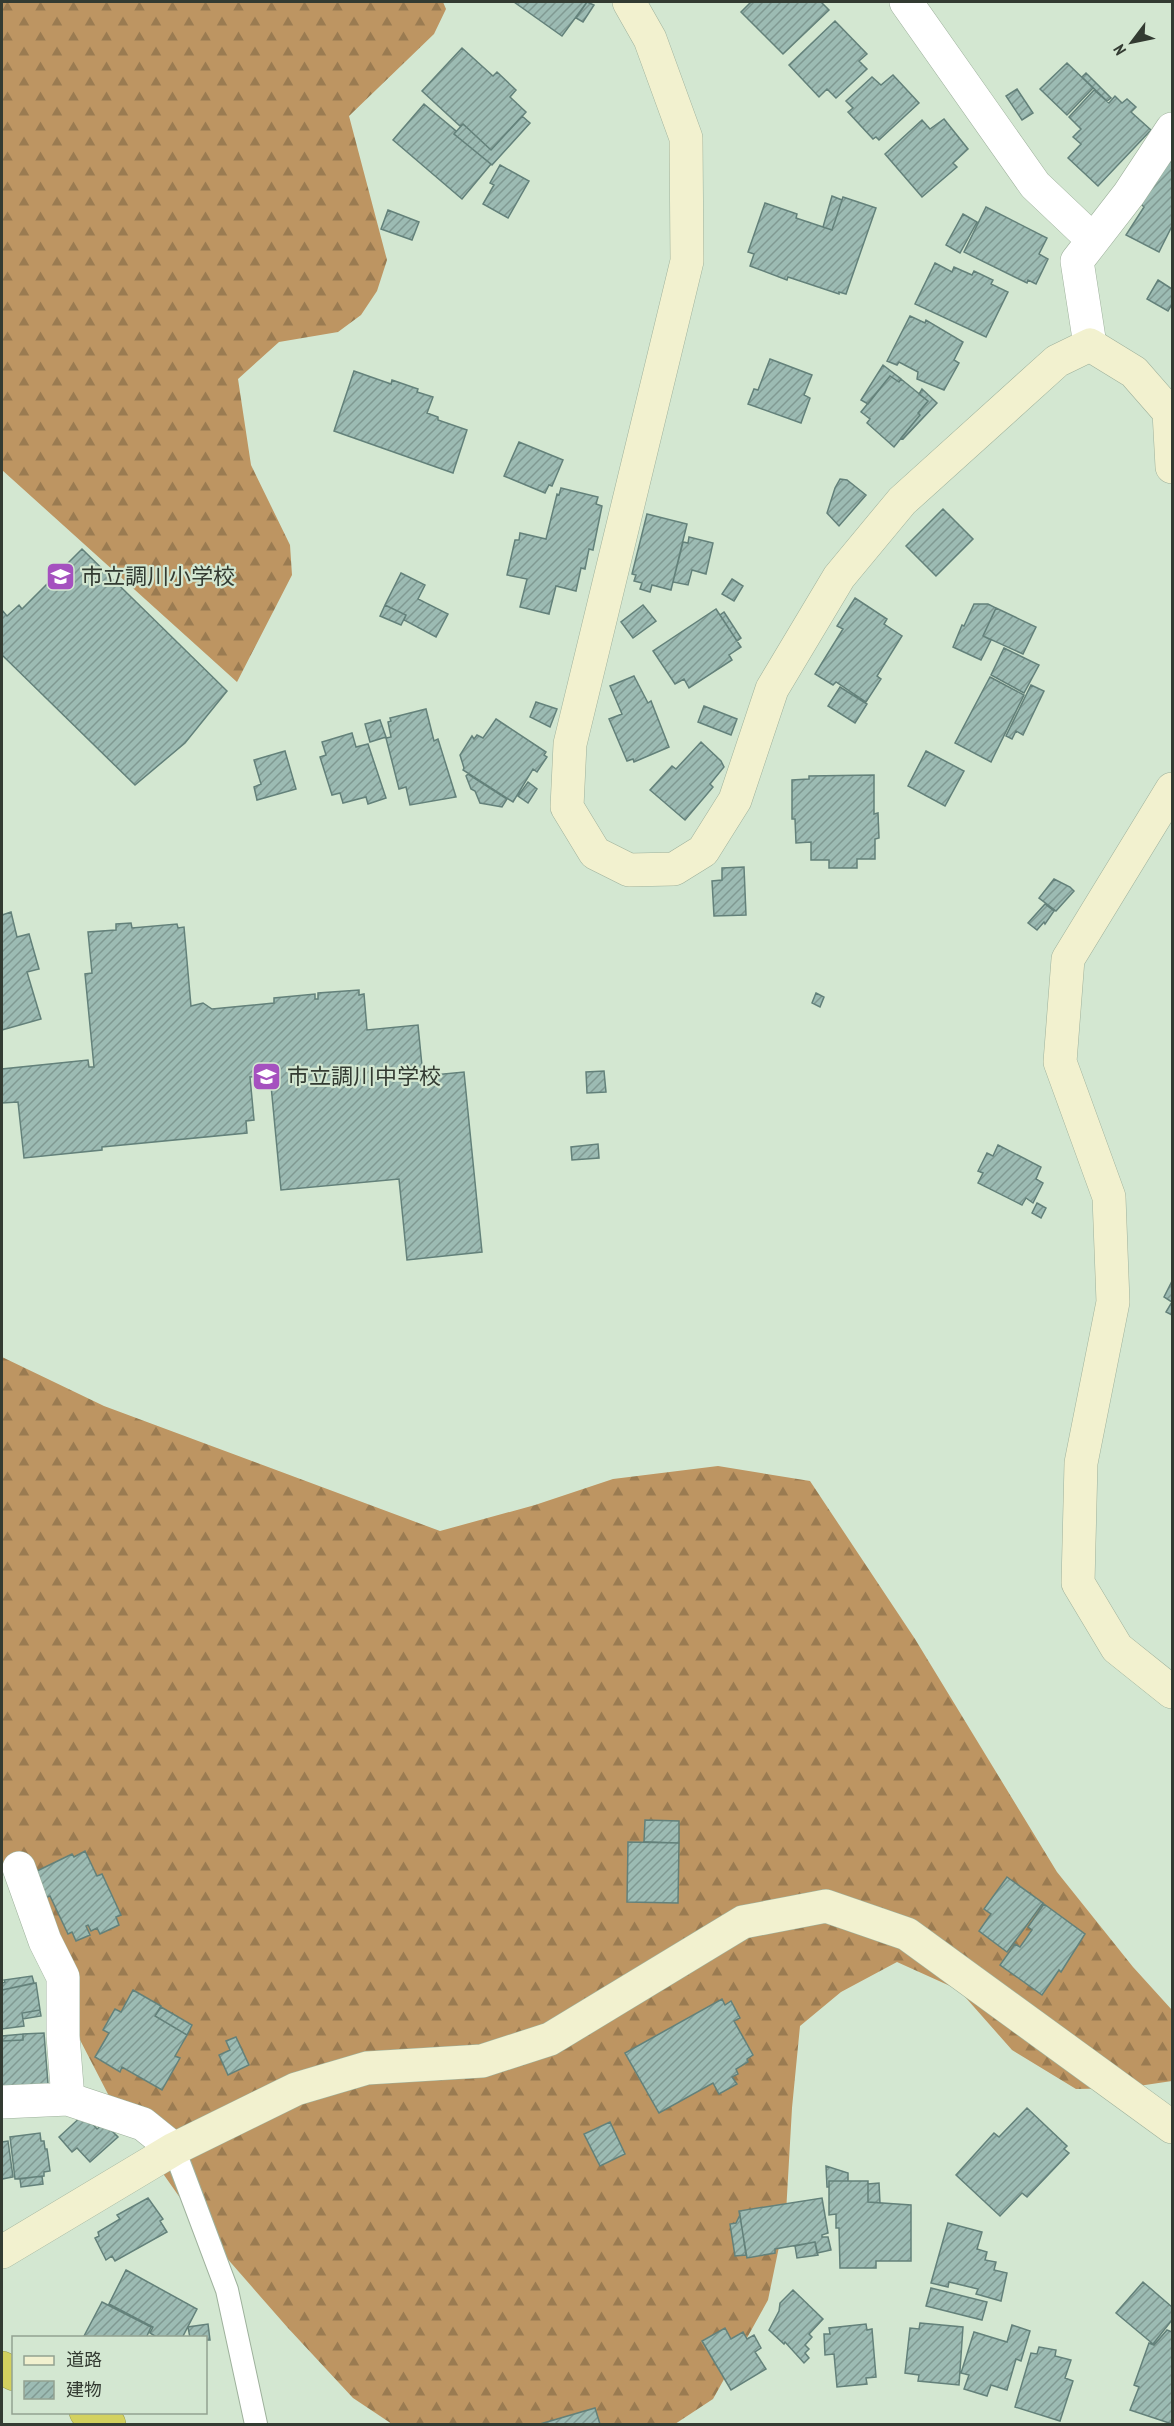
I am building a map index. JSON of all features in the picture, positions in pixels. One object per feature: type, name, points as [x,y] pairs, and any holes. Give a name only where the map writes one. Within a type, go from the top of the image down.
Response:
[{"type":"highway","points":[[90,2414],[110,2424]]},
{"type":"street","points":[[629,2],[650,39],[686,138],[687,261],[570,744],[567,807],[595,853],[629,870],[674,869],[703,851],[735,800],[772,689],[839,577],[902,501],[1057,361],[1090,345]]},
{"type":"street","points":[[906,2],[1035,185],[1093,240]]},
{"type":"street","points":[[1173,129],[1129,194],[1077,261],[1090,345],[1134,372],[1169,412],[1173,467]]},
{"type":"street","points":[[1173,789],[1068,959],[1060,1062],[1109,1197],[1113,1302],[1081,1463],[1078,1583],[1117,1648],[1173,1692]]},
{"type":"street","points":[[19,1868],[45,1941],[63,1977],[63,2036],[68,2099]]},
{"type":"street","points":[[2,2252],[174,2149],[296,2089],[367,2068],[482,2061],[550,2038],[743,1922],[826,1906],[907,1934],[1173,2127]]},
{"type":"street","points":[[2,2102],[68,2099],[143,2124],[174,2149]]},
{"type":"lane","points":[[174,2149],[227,2290],[256,2424]]},
{"type":"green space","points":[[2,2],[443,2],[446,9],[434,34],[349,116],[387,260],[377,291],[361,315],[338,332],[279,342],[238,379],[251,465],[290,545],[292,575],[237,682],[2,470]]},
{"type":"green space","points":[[2,1357],[104,1406],[440,1531],[535,1505],[613,1479],[718,1466],[810,1481],[915,1639],[1057,1872],[1133,1967],[1172,2010],[1172,2081],[1125,2088],[1076,2089],[1012,2050],[959,1990],[897,1962],[841,1992],[800,2026],[792,2108],[786,2213],[768,2300],[713,2399],[675,2424],[392,2424],[353,2398],[204,2232],[110,2098],[47,1976],[2,1869]]},
{"type":"building","points":[[514,2],[587,2],[562,36]]},
{"type":"building","points":[[587,2],[594,5],[583,22],[576,18]]},
{"type":"building","points":[[751,2],[821,2],[829,10],[783,54],[741,12]]},
{"type":"building","points":[[835,21],[867,54],[859,61],[867,69],[836,98],[827,89],[819,97],[789,65]]},
{"type":"building","points":[[462,48],[493,76],[497,72],[516,90],[510,97],[526,112],[491,150],[463,124],[460,126],[422,91]]},
{"type":"building","points":[[1067,63],[1093,88],[1067,115],[1040,89]]},
{"type":"building","points":[[1086,73],[1111,98],[1107,101],[1082,77]]},
{"type":"building","points":[[893,75],[919,103],[879,140],[876,137],[873,139],[848,112],[853,108],[846,101],[872,77],[881,85]]},
{"type":"building","points":[[1017,89],[1033,113],[1022,120],[1006,96]]},
{"type":"building","points":[[1094,90],[1109,103],[1115,96],[1122,103],[1127,99],[1136,107],[1131,112],[1151,130],[1098,186],[1068,158],[1081,144],[1073,137],[1081,129],[1069,117]]},
{"type":"building","points":[[424,104],[456,131],[454,134],[491,164],[462,199],[393,140]]},
{"type":"building","points":[[522,116],[530,123],[492,165],[454,134],[463,124],[491,150]]},
{"type":"building","points":[[944,119],[968,149],[953,163],[957,167],[922,197],[885,154],[922,120],[930,129]]},
{"type":"building","points":[[1172,155],[1172,226],[1159,252],[1126,235],[1144,207],[1141,204]]},
{"type":"building","points":[[500,165],[529,181],[508,218],[483,204],[494,185],[490,183]]},
{"type":"building","points":[[832,196],[842,200],[832,230],[823,227]]},
{"type":"building","points":[[843,197],[876,208],[846,294],[839,292],[839,294],[788,277],[787,280],[750,266],[754,254],[748,252],[765,203],[797,214],[796,218],[832,230]]},
{"type":"building","points":[[986,207],[1047,238],[1039,254],[1048,259],[1036,284],[1028,280],[1027,283],[964,252]]},
{"type":"building","points":[[388,210],[419,222],[412,240],[381,229]]},
{"type":"building","points":[[963,214],[977,222],[960,253],[946,245]]},
{"type":"building","points":[[935,263],[952,272],[954,267],[972,275],[974,271],[993,280],[991,284],[1008,292],[986,337],[915,304]]},
{"type":"building","points":[[1158,280],[1172,289],[1172,304],[1168,311],[1147,299]]},
{"type":"building","points":[[910,316],[925,323],[926,320],[963,342],[954,360],[959,363],[944,390],[917,379],[918,372],[899,362],[897,365],[887,361]]},
{"type":"building","points":[[770,359],[812,375],[804,395],[810,398],[801,423],[748,404],[754,389],[758,390]]},
{"type":"building","points":[[883,365],[901,379],[899,382],[890,376],[868,404],[861,400]]},
{"type":"building","points":[[354,371],[391,384],[392,380],[418,389],[417,392],[433,397],[427,413],[438,417],[438,420],[467,430],[453,473],[334,431]]},
{"type":"building","points":[[890,376],[899,382],[901,379],[928,401],[918,413],[920,415],[894,447],[867,423],[870,419],[861,412]]},
{"type":"building","points":[[922,389],[937,403],[903,439],[901,438],[928,401],[919,394]]},
{"type":"building","points":[[519,442],[563,460],[552,486],[549,485],[545,493],[504,476]]},
{"type":"building","points":[[840,479],[847,480],[866,495],[839,526],[827,513]]},
{"type":"building","points":[[561,488],[598,497],[596,504],[602,506],[593,550],[589,549],[585,569],[581,568],[576,591],[556,586],[549,614],[520,607],[527,579],[507,575],[515,540],[519,540],[520,533],[546,539],[557,494],[559,495]]},
{"type":"building","points":[[943,509],[973,539],[936,576],[906,546]]},
{"type":"building","points":[[647,514],[687,524],[671,590],[652,585],[650,592],[640,589],[642,583],[634,581],[636,575],[632,574]]},
{"type":"building","points":[[689,537],[713,543],[706,574],[692,570],[688,585],[673,582],[683,542],[688,543]]},
{"type":"building","points":[[82,549],[227,691],[185,743],[135,785],[2,655],[2,610],[7,616],[19,605],[22,609]]},
{"type":"building","points":[[401,573],[425,585],[418,599],[448,614],[436,637],[404,620],[406,615],[385,605]]},
{"type":"building","points":[[732,579],[743,586],[734,601],[722,594]]},
{"type":"building","points":[[855,598],[887,619],[884,624],[902,636],[877,676],[881,679],[866,702],[836,682],[833,685],[815,674],[843,629],[837,626]]},
{"type":"building","points":[[974,604],[988,604],[996,608],[983,636],[991,640],[981,660],[953,647]]},
{"type":"building","points":[[385,605],[406,615],[401,625],[380,616]]},
{"type":"building","points":[[643,605],[656,621],[633,638],[621,622]]},
{"type":"building","points":[[996,608],[1036,627],[1023,654],[983,636]]},
{"type":"building","points":[[716,609],[741,647],[729,655],[732,660],[689,688],[684,679],[675,684],[653,651]]},
{"type":"building","points":[[724,612],[741,638],[737,641],[720,615]]},
{"type":"building","points":[[1004,648],[1039,665],[1024,693],[991,675]]},
{"type":"building","points":[[634,676],[648,703],[651,701],[669,747],[634,762],[633,759],[627,761],[609,719],[622,714],[610,686]]},
{"type":"building","points":[[990,677],[1024,695],[991,762],[955,743]]},
{"type":"building","points":[[1031,685],[1044,691],[1023,735],[1016,731],[1012,739],[1006,736]]},
{"type":"building","points":[[840,687],[867,704],[855,723],[828,706]]},
{"type":"building","points":[[536,702],[557,709],[550,727],[530,717]]},
{"type":"building","points":[[704,706],[737,719],[731,735],[698,722]]},
{"type":"building","points":[[426,709],[434,741],[438,739],[456,797],[410,805],[406,787],[399,789],[386,738],[391,737],[388,722],[391,721],[390,718]]},
{"type":"building","points":[[496,719],[546,752],[544,755],[547,757],[537,772],[533,769],[513,802],[463,770],[460,755],[472,736],[474,739],[477,735],[483,738]]},
{"type":"building","points":[[380,720],[386,737],[370,742],[365,724]]},
{"type":"building","points":[[352,733],[356,747],[368,744],[386,798],[368,804],[366,797],[343,803],[340,793],[332,795],[320,757],[326,755],[322,742]]},
{"type":"building","points":[[701,742],[721,761],[724,767],[710,784],[713,787],[685,820],[650,790],[672,766],[676,769]]},
{"type":"building","points":[[285,751],[296,789],[257,800],[254,787],[261,784],[254,760]]},
{"type":"building","points":[[926,751],[964,771],[945,806],[908,786]]},
{"type":"building","points":[[468,774],[507,799],[502,807],[480,803],[475,791],[471,789],[466,776]]},
{"type":"building","points":[[874,775],[874,814],[878,813],[879,838],[875,839],[875,859],[857,859],[857,868],[829,868],[829,860],[811,860],[811,842],[796,843],[795,819],[792,819],[792,780],[809,779],[809,776]]},
{"type":"building","points":[[528,782],[537,789],[528,803],[518,796]]},
{"type":"building","points":[[744,867],[746,915],[714,916],[712,881],[722,880],[722,868]]},
{"type":"building","points":[[1054,879],[1074,891],[1056,911],[1039,898]]},
{"type":"building","points":[[1045,904],[1054,911],[1045,924],[1044,922],[1037,930],[1028,923]]},
{"type":"building","points":[[11,912],[17,937],[29,934],[39,969],[27,972],[41,1019],[2,1030],[2,915]]},
{"type":"building","points":[[131,923],[132,928],[177,924],[178,928],[184,927],[191,1006],[203,1003],[212,1009],[274,1003],[274,998],[315,994],[315,999],[318,999],[318,993],[359,990],[359,995],[364,994],[367,1030],[418,1025],[423,1076],[464,1072],[482,1252],[407,1260],[399,1179],[281,1190],[270,1075],[250,1077],[254,1120],[246,1121],[247,1133],[102,1147],[102,1150],[24,1158],[18,1102],[2,1103],[2,1069],[88,1060],[89,1067],[94,1067],[85,974],[92,973],[88,932],[116,930],[116,924]]},
{"type":"building","points":[[816,993],[824,997],[820,1007],[812,1003]]},
{"type":"building","points":[[604,1071],[606,1092],[587,1093],[586,1072]]},
{"type":"building","points":[[598,1144],[599,1158],[572,1160],[571,1147]]},
{"type":"building","points":[[998,1145],[1041,1167],[1036,1179],[1043,1183],[1033,1203],[1026,1198],[1022,1205],[978,1183],[983,1173],[978,1171],[987,1153],[993,1156]]},
{"type":"building","points":[[1037,1203],[1046,1208],[1041,1218],[1032,1213]]},
{"type":"building","points":[[1172,1281],[1172,1302],[1164,1297]]},
{"type":"building","points":[[1172,1302],[1172,1315],[1166,1312]]},
{"type":"building","points":[[645,1820],[679,1821],[679,1843],[644,1842]]},
{"type":"building","points":[[628,1842],[679,1843],[678,1903],[627,1902]]},
{"type":"building","points":[[85,1851],[97,1876],[102,1874],[121,1915],[116,1917],[119,1925],[100,1934],[97,1928],[91,1931],[88,1925],[86,1926],[90,1935],[76,1941],[72,1932],[68,1934],[50,1896],[45,1898],[37,1871],[72,1854],[74,1857]]},
{"type":"building","points":[[1007,1877],[1043,1903],[1007,1952],[979,1931],[991,1914],[984,1909]]},
{"type":"building","points":[[1044,1904],[1085,1934],[1061,1972],[1059,1970],[1042,1995],[1000,1965],[1015,1944],[1020,1947],[1032,1930],[1028,1927]]},
{"type":"building","points":[[32,1976],[34,1983],[2,1990],[4,1980]]},
{"type":"building","points":[[36,1983],[40,2010],[22,2013],[24,2026],[2,2029],[2,1990]]},
{"type":"building","points":[[133,1990],[161,2006],[155,2016],[187,2035],[175,2056],[180,2058],[162,2090],[122,2067],[120,2072],[95,2057],[109,2033],[103,2030],[115,2009],[121,2012]]},
{"type":"building","points":[[722,1999],[725,2005],[731,2001],[740,2018],[734,2021],[753,2055],[747,2059],[748,2062],[736,2069],[738,2074],[732,2077],[737,2084],[719,2094],[713,2083],[659,2113],[625,2053]]},
{"type":"building","points":[[161,2007],[192,2025],[187,2035],[155,2016]]},
{"type":"building","points":[[40,2010],[41,2016],[23,2019],[22,2013]]},
{"type":"building","points":[[44,2033],[48,2084],[2,2087],[2,2041],[23,2040],[23,2034]]},
{"type":"building","points":[[23,2034],[23,2040],[2,2041],[2,2036]]},
{"type":"building","points":[[236,2037],[249,2065],[228,2075],[219,2055],[230,2050],[226,2041]]},
{"type":"building","points":[[1027,2108],[1067,2146],[1064,2149],[1069,2153],[1027,2197],[1022,2193],[1000,2216],[956,2175],[994,2133],[999,2137]]},
{"type":"building","points":[[84,2114],[97,2129],[104,2123],[118,2137],[90,2162],[77,2148],[72,2152],[59,2137]]},
{"type":"building","points":[[610,2122],[625,2154],[600,2166],[584,2134]]},
{"type":"building","points":[[40,2133],[41,2141],[44,2141],[45,2149],[47,2149],[50,2171],[44,2172],[44,2176],[15,2179],[10,2137]]},
{"type":"building","points":[[8,2141],[13,2177],[2,2179],[2,2142]]},
{"type":"building","points":[[826,2166],[848,2173],[848,2181],[829,2181],[829,2187],[827,2187]]},
{"type":"building","points":[[42,2176],[43,2184],[21,2187],[20,2179]]},
{"type":"building","points":[[829,2181],[868,2181],[868,2202],[911,2205],[911,2261],[876,2261],[876,2268],[840,2268],[839,2228],[836,2228],[836,2214],[829,2215]]},
{"type":"building","points":[[879,2183],[880,2203],[868,2202],[868,2184]]},
{"type":"building","points":[[148,2198],[163,2219],[160,2221],[167,2232],[115,2261],[112,2256],[106,2260],[95,2238],[99,2236],[98,2232],[120,2219],[117,2215]]},
{"type":"building","points":[[822,2198],[828,2233],[822,2237],[828,2237],[831,2250],[817,2253],[815,2242],[775,2249],[775,2253],[747,2258],[739,2211]]},
{"type":"building","points":[[740,2215],[746,2255],[735,2256],[730,2224],[736,2223]]},
{"type":"building","points":[[948,2223],[982,2232],[977,2249],[987,2252],[985,2260],[996,2262],[994,2270],[1007,2273],[1001,2301],[976,2294],[978,2289],[949,2282],[948,2287],[931,2283]]},
{"type":"building","points":[[815,2242],[818,2255],[797,2258],[795,2246]]},
{"type":"building","points":[[126,2270],[197,2309],[183,2336],[155,2336],[150,2333],[153,2327],[109,2304]]},
{"type":"building","points":[[1143,2282],[1172,2307],[1172,2320],[1153,2344],[1116,2313]]},
{"type":"building","points":[[931,2288],[987,2302],[982,2320],[926,2306]]},
{"type":"building","points":[[793,2290],[823,2319],[809,2334],[812,2337],[805,2345],[809,2349],[805,2353],[809,2358],[804,2363],[785,2342],[784,2344],[769,2330],[779,2311],[780,2303]]},
{"type":"building","points":[[102,2302],[151,2327],[147,2336],[84,2336]]},
{"type":"building","points":[[920,2323],[963,2327],[959,2385],[918,2381],[919,2375],[905,2373],[910,2328],[919,2329]]},
{"type":"building","points":[[208,2324],[210,2340],[207,2340],[207,2336],[190,2336],[188,2327]]},
{"type":"building","points":[[866,2324],[867,2330],[872,2329],[876,2377],[866,2378],[867,2384],[837,2387],[834,2354],[825,2355],[824,2334],[830,2334],[829,2328]]},
{"type":"building","points":[[1012,2325],[1030,2331],[1021,2361],[1016,2359],[1007,2390],[991,2385],[987,2396],[964,2389],[969,2375],[961,2373],[974,2332],[1007,2342]]},
{"type":"building","points":[[725,2328],[731,2339],[743,2332],[747,2339],[754,2335],[761,2348],[755,2352],[766,2369],[731,2390],[702,2341]]},
{"type":"building","points":[[1167,2330],[1172,2332],[1172,2424],[1130,2410],[1139,2387],[1134,2385],[1149,2343],[1154,2345]]},
{"type":"building","points":[[1039,2347],[1056,2350],[1055,2356],[1071,2360],[1065,2378],[1073,2381],[1060,2421],[1015,2407],[1031,2353],[1037,2354]]},
{"type":"building","points":[[595,2408],[600,2424],[540,2424]]},
{"type":"place","name":"市立調川小学校","points":[[60,576]]},
{"type":"place","name":"市立調川中学校","points":[[266,1076]]}]
